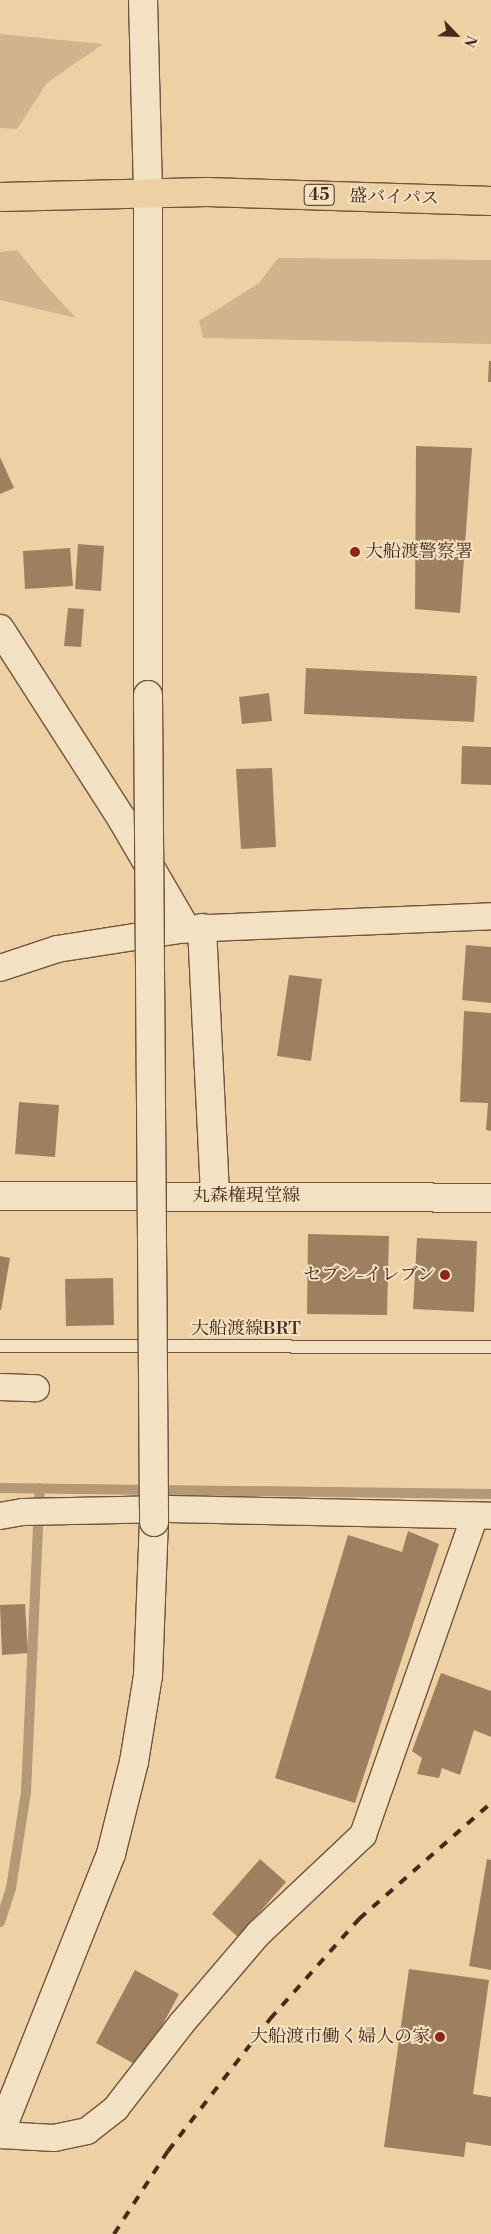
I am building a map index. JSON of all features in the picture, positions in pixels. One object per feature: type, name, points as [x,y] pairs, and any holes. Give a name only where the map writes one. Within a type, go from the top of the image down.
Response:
[{"type":"highway","name":"盛バイパス","points":[[148,194],[207,192],[491,201]]},
{"type":"highway","name":"45","points":[[0,196],[148,194]]},
{"type":"street","points":[[12,1514],[63,1512],[169,1509],[483,1516],[363,1835],[259,1933],[182,2023],[116,2108],[87,2130],[54,2138],[0,2134],[111,1854],[148,1676],[154,1522],[148,695],[148,194],[143,0]]},
{"type":"street","points":[[0,628],[194,929],[215,1196]]},
{"type":"street","points":[[0,968],[57,949],[194,929],[491,916]]},
{"type":"street","name":"丸森権現堂線","points":[[0,1196],[491,1198]]},
{"type":"street","points":[[0,1387],[36,1388]]},
{"type":"lane","name":"大船渡線BRT","points":[[0,1346],[491,1347]]},
{"type":"shaded area","points":[[0,34],[103,44],[47,83],[17,129],[0,128]]},
{"type":"shaded area","points":[[17,250],[76,318],[0,300],[0,252]]},
{"type":"shaded area","points":[[278,258],[491,260],[491,344],[203,338],[199,321],[259,283]]},
{"type":"building","points":[[489,361],[491,361],[491,382],[488,382]]},
{"type":"building","points":[[416,446],[472,448],[460,613],[415,609]]},
{"type":"building","points":[[0,457],[14,488],[0,494]]},
{"type":"building","points":[[78,544],[104,546],[101,591],[75,589]]},
{"type":"building","points":[[70,548],[73,586],[25,589],[23,551]]},
{"type":"building","points":[[68,608],[84,609],[81,647],[64,646]]},
{"type":"building","points":[[306,668],[477,676],[474,722],[304,714]]},
{"type":"building","points":[[269,693],[272,721],[242,724],[239,697]]},
{"type":"building","points":[[462,746],[491,747],[491,785],[461,784]]},
{"type":"building","points":[[272,768],[276,847],[241,849],[236,769]]},
{"type":"building","points":[[466,945],[491,947],[491,1003],[462,1000]]},
{"type":"building","points":[[289,975],[322,979],[311,1061],[277,1056]]},
{"type":"building","points":[[464,1011],[491,1013],[491,1131],[486,1130],[488,1103],[460,1102]]},
{"type":"building","points":[[19,1102],[59,1105],[55,1157],[15,1154]]},
{"type":"building","points":[[308,1234],[389,1236],[387,1315],[307,1314]]},
{"type":"building","name":"セブン-イレブン","points":[[417,1238],[477,1241],[474,1312],[413,1309]]},
{"type":"building","points":[[0,1256],[10,1258],[1,1310],[0,1310]]},
{"type":"building","points":[[113,1278],[114,1325],[66,1326],[65,1279]]},
{"type":"building","points":[[408,1531],[439,1544],[355,1803],[275,1778],[348,1535],[402,1552]]},
{"type":"building","points":[[25,1604],[28,1653],[2,1655],[0,1605]]},
{"type":"building","points":[[441,1673],[491,1691],[491,1737],[474,1730],[460,1775],[442,1768],[439,1778],[417,1774],[422,1758],[412,1751]]},
{"type":"building","points":[[260,1859],[286,1882],[238,1937],[212,1914]]},
{"type":"building","points":[[487,1859],[491,1860],[491,1970],[469,1966]]},
{"type":"building","name":"大船渡市働く婦人の家","points":[[409,1969],[489,1980],[473,2094],[491,2097],[491,2146],[466,2142],[464,2157],[384,2147]]},
{"type":"building","points":[[135,1970],[179,1994],[140,2067],[96,2043]]},
{"type":"waterway","points":[[0,1488],[491,1494]]},
{"type":"waterway","points":[[0,1922],[11,1888],[26,1792],[40,1488]]},
{"type":"railway","points":[[114,2234],[168,2151],[270,2019],[359,1919],[491,1803]]},
{"type":"place","name":"大船渡警察署","points":[[355,552]]},
{"type":"place","name":"セブン-イレブン","points":[[445,1275]]},
{"type":"place","name":"大船渡市働く婦人の家","points":[[440,2037]]}]
